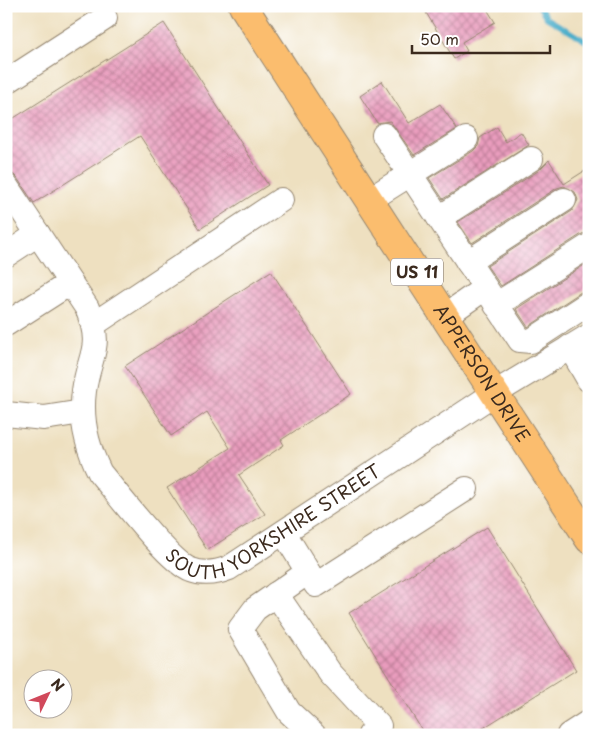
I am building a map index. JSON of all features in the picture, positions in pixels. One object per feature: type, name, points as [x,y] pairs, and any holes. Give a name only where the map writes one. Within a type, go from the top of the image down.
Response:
[{"type":"main road","name":"APPERSON DRIVE","points":[[243,6],[589,539]]},
{"type":"street","points":[[6,82],[105,18]]},
{"type":"street","points":[[384,135],[520,340],[531,341],[589,303]]},
{"type":"street","points":[[369,200],[466,139]]},
{"type":"street","points":[[439,218],[531,159]]},
{"type":"street","points":[[7,190],[87,308],[94,324],[280,200]]},
{"type":"street","points":[[468,262],[564,200]]},
{"type":"street","points":[[6,255],[38,234]]},
{"type":"street","points":[[445,316],[491,297],[589,246]]},
{"type":"street","points":[[6,324],[70,283]]},
{"type":"street","name":"SOUTH YORKSHIRE STREET","points":[[94,324],[94,355],[84,389],[82,412],[85,435],[92,457],[100,473],[179,564],[189,570],[215,573],[229,568],[284,533],[579,341]]},
{"type":"street","points":[[579,341],[589,380]]},
{"type":"street","points":[[6,414],[44,418],[82,412]]},
{"type":"street","points":[[284,533],[316,585],[466,489]]},
{"type":"street","points":[[308,572],[255,609],[240,629],[289,712],[314,735]]},
{"type":"street","points":[[276,594],[330,673],[379,726],[370,735]]},
{"type":"street","points":[[570,735],[589,722]]},
{"type":"building","points":[[422,6],[485,6],[495,22],[462,42],[467,51],[454,59]]},
{"type":"building","points":[[164,23],[268,185],[200,229],[140,136],[34,203],[17,178],[6,167],[6,123]]},
{"type":"building","points":[[382,81],[409,123],[440,104],[457,129],[414,155],[390,121],[377,123],[360,96]]},
{"type":"building","points":[[497,127],[506,142],[521,132],[529,145],[443,199],[429,178],[473,151],[478,146],[480,138]]},
{"type":"building","points":[[549,160],[564,184],[589,168],[589,232],[582,234],[501,286],[487,266],[572,211],[578,200],[575,192],[564,186],[557,188],[472,243],[458,222],[538,171]]},
{"type":"building","points":[[589,262],[589,289],[581,292],[528,327],[516,309]]},
{"type":"building","points":[[271,271],[351,394],[281,440],[284,445],[239,475],[265,514],[207,550],[167,488],[230,448],[207,412],[171,436],[125,366]]},
{"type":"building","points":[[487,527],[576,670],[472,735],[425,735],[349,613]]},
{"type":"waterway","points":[[539,6],[547,18],[589,43]]}]
